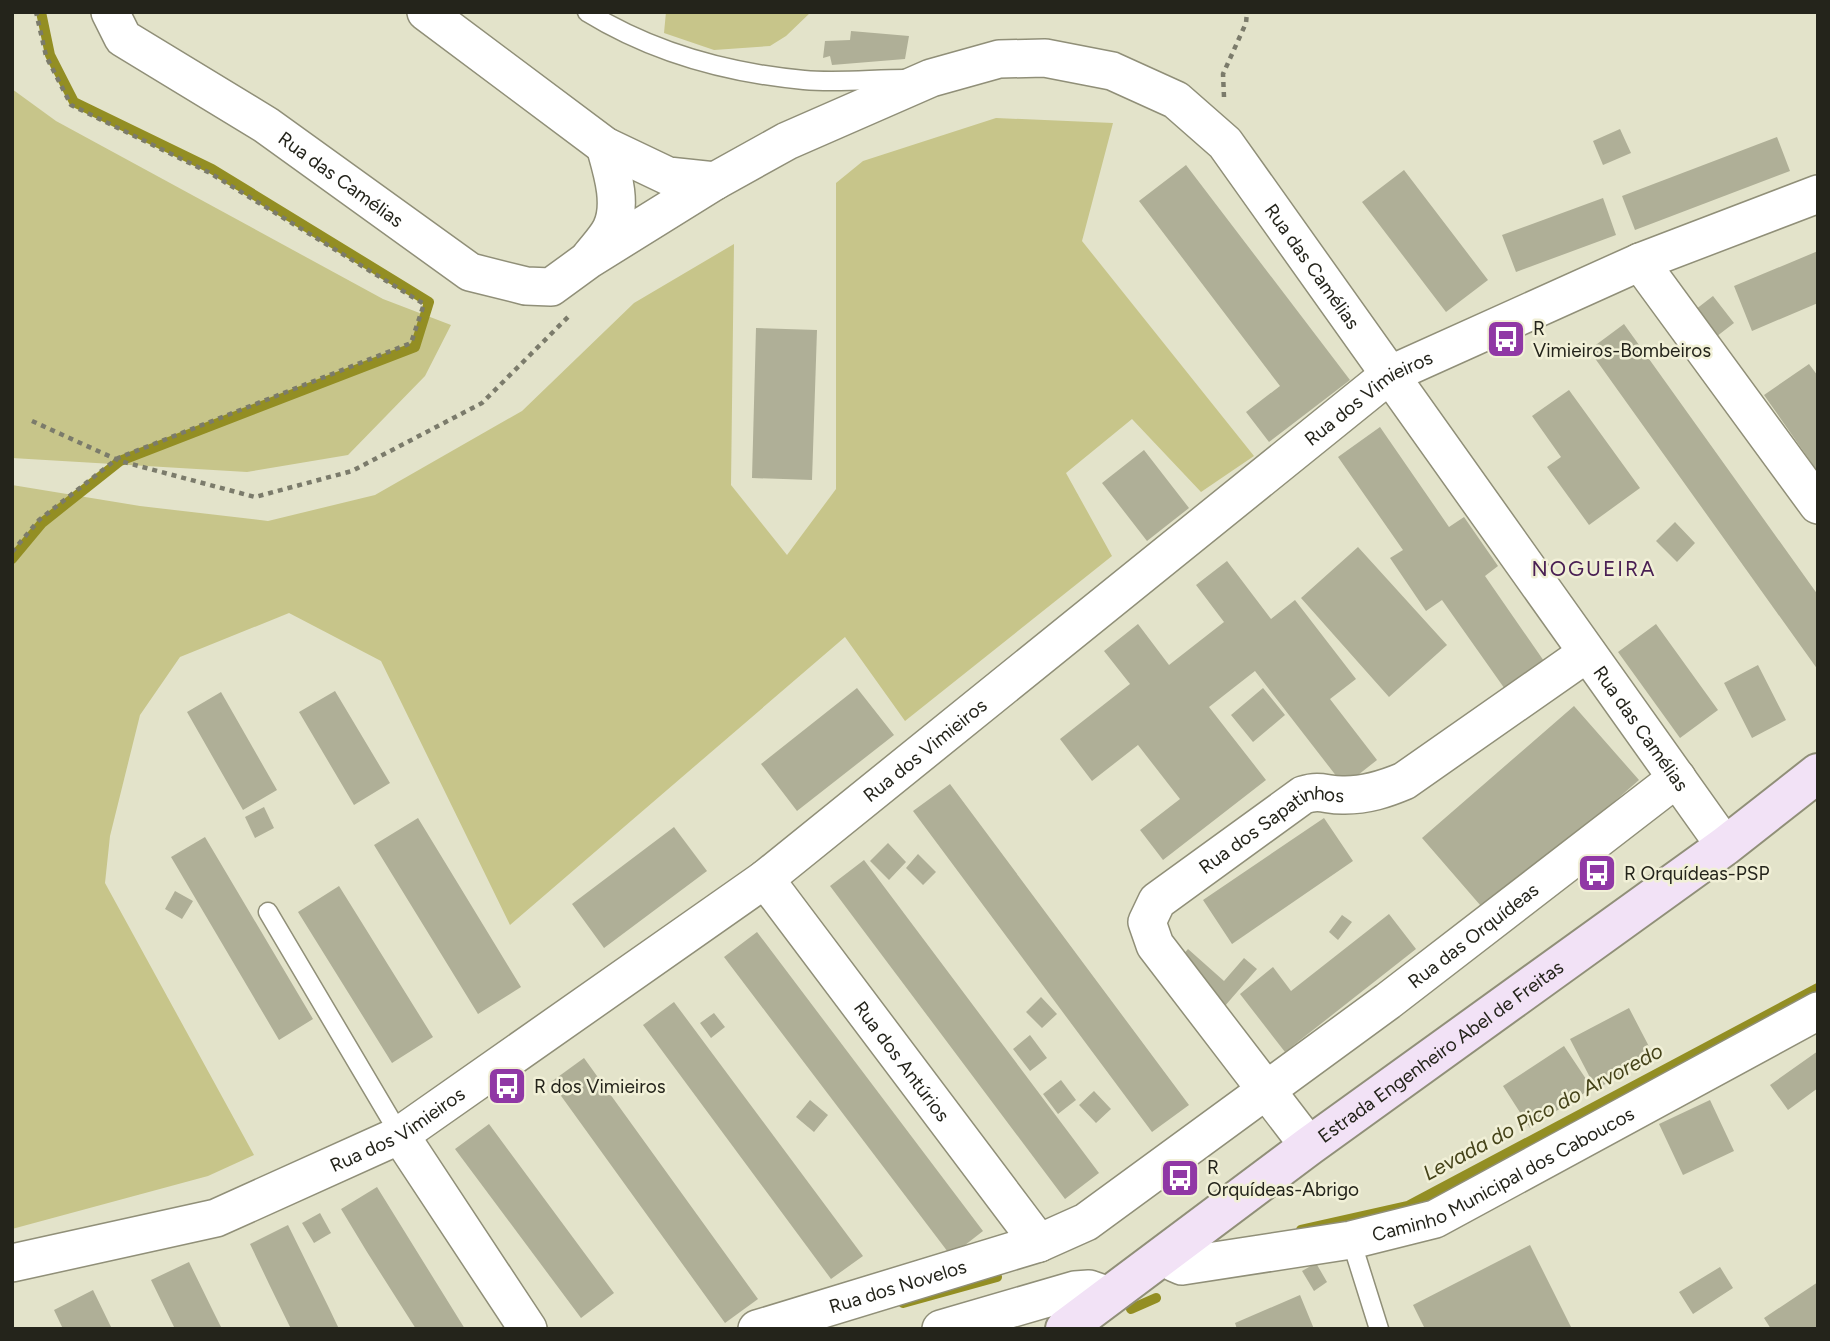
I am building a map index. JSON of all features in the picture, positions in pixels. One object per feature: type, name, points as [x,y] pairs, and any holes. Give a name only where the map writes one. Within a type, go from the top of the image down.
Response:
[{"type":"main road","name":"Estrada Engenheiro Abel de Freitas","points":[[1065,1329],[1309,1146],[1725,846],[1818,773]]},
{"type":"street","name":"Rua das Camélias","points":[[110,12],[123,38],[266,125],[470,272],[526,286],[551,287],[588,260],[715,181],[788,141],[931,78],[999,59],[1045,58],[1112,71],[1176,100],[1225,143],[1725,846]]},
{"type":"street","points":[[426,12],[605,146],[668,176],[715,181]]},
{"type":"street","name":"Rua das Camélias","points":[[588,260],[612,228],[616,206],[614,177],[605,146]]},
{"type":"street","name":"Rua dos Vimieiros","points":[[12,1263],[216,1218],[400,1135],[765,879],[1390,375],[1640,262],[1818,194]]},
{"type":"street","points":[[1640,262],[1818,505]]},
{"type":"street","name":"Rua dos Sapatinhos","points":[[1309,1146],[1156,945],[1147,922],[1157,901],[1303,795],[1321,790],[1343,796],[1376,792],[1404,781],[1587,653]]},
{"type":"street","name":"Rua das Orquídeas","points":[[1039,1243],[1086,1222],[1267,1092],[1677,778]]},
{"type":"street","name":"Rua dos Antúrios","points":[[765,879],[1039,1243]]},
{"type":"street","name":"Caminho Municipal dos Caboucos","points":[[1169,1253],[1175,1263],[1182,1266],[1351,1240],[1435,1219],[1818,1011]]},
{"type":"street","points":[[400,1135],[528,1329]]},
{"type":"street","name":"Rua dos Novelos","points":[[757,1329],[1039,1243]]},
{"type":"street","points":[[941,1329],[1075,1290],[1089,1289],[1109,1296]]},
{"type":"lane","points":[[587,12],[626,36],[690,59],[805,80],[931,78]]},
{"type":"lane","points":[[268,912],[400,1135]]},
{"type":"lane","points":[[1351,1240],[1379,1329]]},
{"type":"path","points":[[12,552],[39,520],[118,458],[411,343],[424,304],[210,173],[71,105],[46,56],[36,12]]},
{"type":"path","points":[[1225,143],[1223,74],[1246,23],[1247,12]]},
{"type":"path","points":[[32,421],[120,461],[255,497],[352,471],[482,403],[575,310]]},
{"type":"shaded area","points":[[666,12],[811,12],[786,36],[770,46],[714,50],[664,33]]},
{"type":"shaded area","points":[[12,89],[56,121],[383,299],[451,325],[425,376],[348,455],[247,472],[12,458]]},
{"type":"shaded area","points":[[996,118],[1113,123],[1082,241],[1254,456],[1201,492],[1132,419],[1066,473],[1112,556],[905,721],[845,637],[510,925],[381,661],[289,613],[180,657],[140,715],[110,836],[105,883],[254,1155],[208,1176],[12,1229],[12,485],[140,506],[268,521],[375,495],[522,411],[634,303],[734,244],[731,485],[787,555],[836,489],[836,183],[863,161]]},
{"type":"building","points":[[851,31],[909,36],[905,59],[832,65],[830,56],[823,58],[825,41],[850,40]]},
{"type":"building","points":[[1620,129],[1631,153],[1603,165],[1593,141]]},
{"type":"building","points":[[1777,137],[1790,171],[1635,230],[1622,196]]},
{"type":"building","points":[[1186,165],[1350,380],[1269,442],[1246,412],[1280,386],[1139,201]]},
{"type":"building","points":[[1404,170],[1488,280],[1446,312],[1362,202]]},
{"type":"building","points":[[1603,198],[1616,235],[1516,272],[1502,235]]},
{"type":"building","points":[[1818,251],[1818,303],[1752,331],[1734,286]]},
{"type":"building","points":[[1713,296],[1734,323],[1712,340],[1691,313]]},
{"type":"building","points":[[1624,324],[1818,595],[1818,670],[1589,350]]},
{"type":"building","points":[[756,328],[817,330],[812,480],[752,478]]},
{"type":"building","points":[[1809,364],[1818,376],[1818,472],[1764,395]]},
{"type":"building","points":[[1569,390],[1640,488],[1589,525],[1547,467],[1561,457],[1532,416]]},
{"type":"building","points":[[1380,427],[1449,527],[1464,517],[1498,566],[1485,576],[1546,664],[1507,692],[1442,600],[1426,611],[1390,558],[1403,550],[1338,457]]},
{"type":"building","points":[[1144,450],[1189,508],[1147,541],[1102,483]]},
{"type":"building","points":[[1675,522],[1695,543],[1677,562],[1656,541]]},
{"type":"building","points":[[1358,547],[1447,645],[1389,697],[1301,598]]},
{"type":"building","points":[[1227,561],[1271,619],[1295,600],[1356,679],[1330,699],[1377,760],[1344,786],[1255,671],[1209,707],[1266,780],[1163,860],[1140,830],[1180,799],[1138,745],[1092,781],[1060,739],[1130,684],[1104,651],[1138,624],[1169,665],[1224,622],[1196,585]]},
{"type":"building","points":[[1656,624],[1718,710],[1680,738],[1618,652]]},
{"type":"building","points":[[1758,665],[1786,720],[1752,738],[1724,683]]},
{"type":"building","points":[[857,688],[894,735],[797,811],[761,764]]},
{"type":"building","points":[[1263,688],[1285,715],[1253,742],[1231,715]]},
{"type":"building","points":[[335,691],[390,783],[354,805],[299,712]]},
{"type":"building","points":[[221,692],[277,790],[243,810],[187,712]]},
{"type":"building","points":[[1574,706],[1639,780],[1487,913],[1422,838]]},
{"type":"building","points":[[950,784],[1189,1105],[1152,1132],[913,811]]},
{"type":"building","points":[[264,807],[274,828],[255,838],[245,817]]},
{"type":"building","points":[[418,818],[521,987],[478,1014],[374,845]]},
{"type":"building","points":[[1324,818],[1353,861],[1232,944],[1203,900]]},
{"type":"building","points":[[674,827],[707,871],[604,948],[572,904]]},
{"type":"building","points":[[205,837],[313,1019],[279,1040],[171,857]]},
{"type":"building","points":[[888,843],[906,862],[889,880],[870,861]]},
{"type":"building","points":[[918,854],[936,872],[923,885],[906,868]]},
{"type":"building","points":[[864,860],[1099,1173],[1065,1199],[830,886]]},
{"type":"building","points":[[339,886],[433,1037],[392,1063],[298,912]]},
{"type":"building","points":[[175,891],[193,901],[182,919],[165,909]]},
{"type":"building","points":[[1389,914],[1416,949],[1285,1052],[1240,994],[1273,967],[1291,991]]},
{"type":"building","points":[[1342,915],[1352,922],[1338,940],[1329,932]]},
{"type":"building","points":[[757,932],[983,1231],[951,1256],[724,957]]},
{"type":"building","points":[[1188,949],[1224,981],[1244,958],[1257,969],[1224,1007],[1175,964]]},
{"type":"building","points":[[1041,997],[1057,1014],[1042,1028],[1026,1012]]},
{"type":"building","points":[[674,1002],[863,1256],[831,1279],[643,1025]]},
{"type":"building","points":[[1629,1008],[1655,1058],[1596,1089],[1570,1039]]},
{"type":"building","points":[[714,1013],[725,1027],[711,1038],[700,1023]]},
{"type":"building","points":[[1030,1035],[1047,1058],[1030,1071],[1013,1049]]},
{"type":"building","points":[[1564,1046],[1592,1088],[1530,1128],[1503,1086]]},
{"type":"building","points":[[1818,1051],[1818,1088],[1788,1110],[1770,1085]]},
{"type":"building","points":[[584,1058],[758,1299],[725,1323],[551,1082]]},
{"type":"building","points":[[1061,1080],[1076,1100],[1058,1114],[1043,1094]]},
{"type":"building","points":[[1094,1091],[1111,1109],[1096,1123],[1079,1105]]},
{"type":"building","points":[[810,1100],[828,1115],[814,1132],[796,1117]]},
{"type":"building","points":[[1710,1100],[1734,1151],[1683,1175],[1659,1124]]},
{"type":"building","points":[[489,1124],[614,1293],[581,1318],[455,1149]]},
{"type":"building","points":[[377,1187],[465,1329],[416,1329],[367,1252],[341,1209]]},
{"type":"building","points":[[320,1213],[331,1233],[314,1243],[302,1223]]},
{"type":"building","points":[[288,1225],[339,1329],[291,1329],[250,1244]]},
{"type":"building","points":[[1530,1245],[1572,1329],[1425,1329],[1413,1305]]},
{"type":"building","points":[[189,1262],[222,1329],[175,1329],[151,1280]]},
{"type":"building","points":[[1316,1263],[1327,1282],[1314,1291],[1302,1271]]},
{"type":"building","points":[[1720,1267],[1733,1288],[1693,1314],[1679,1292]]},
{"type":"building","points":[[1818,1282],[1818,1328],[1771,1329],[1764,1318]]},
{"type":"building","points":[[93,1290],[112,1329],[63,1329],[54,1310]]},
{"type":"building","points":[[1300,1295],[1314,1329],[1237,1329],[1235,1323]]},
{"type":"waterway","points":[[12,559],[42,523],[120,461],[415,347],[429,302],[212,169],[74,102],[50,55],[41,12]]},
{"type":"waterway","name":"Levada do Pico do Arvoredo","points":[[1301,1230],[1408,1206],[1818,988]]},
{"type":"waterway","name":"Levada do Pico do Arvoredo","points":[[903,1303],[997,1277]]},
{"type":"waterway","name":"Levada do Pico do Arvoredo","points":[[1131,1309],[1156,1298]]},
{"type":"place","name":"R Vimieiros-Bombeiros","points":[[1506,339]]},
{"type":"place","name":"R Orquídeas-PSP","points":[[1597,873]]},
{"type":"place","name":"R dos Vimieiros","points":[[507,1086]]},
{"type":"place","name":"R Orquídeas-Abrigo","points":[[1180,1178]]},
{"type":"district","name":"NOGUEIRA","points":[[1594,569]]}]
